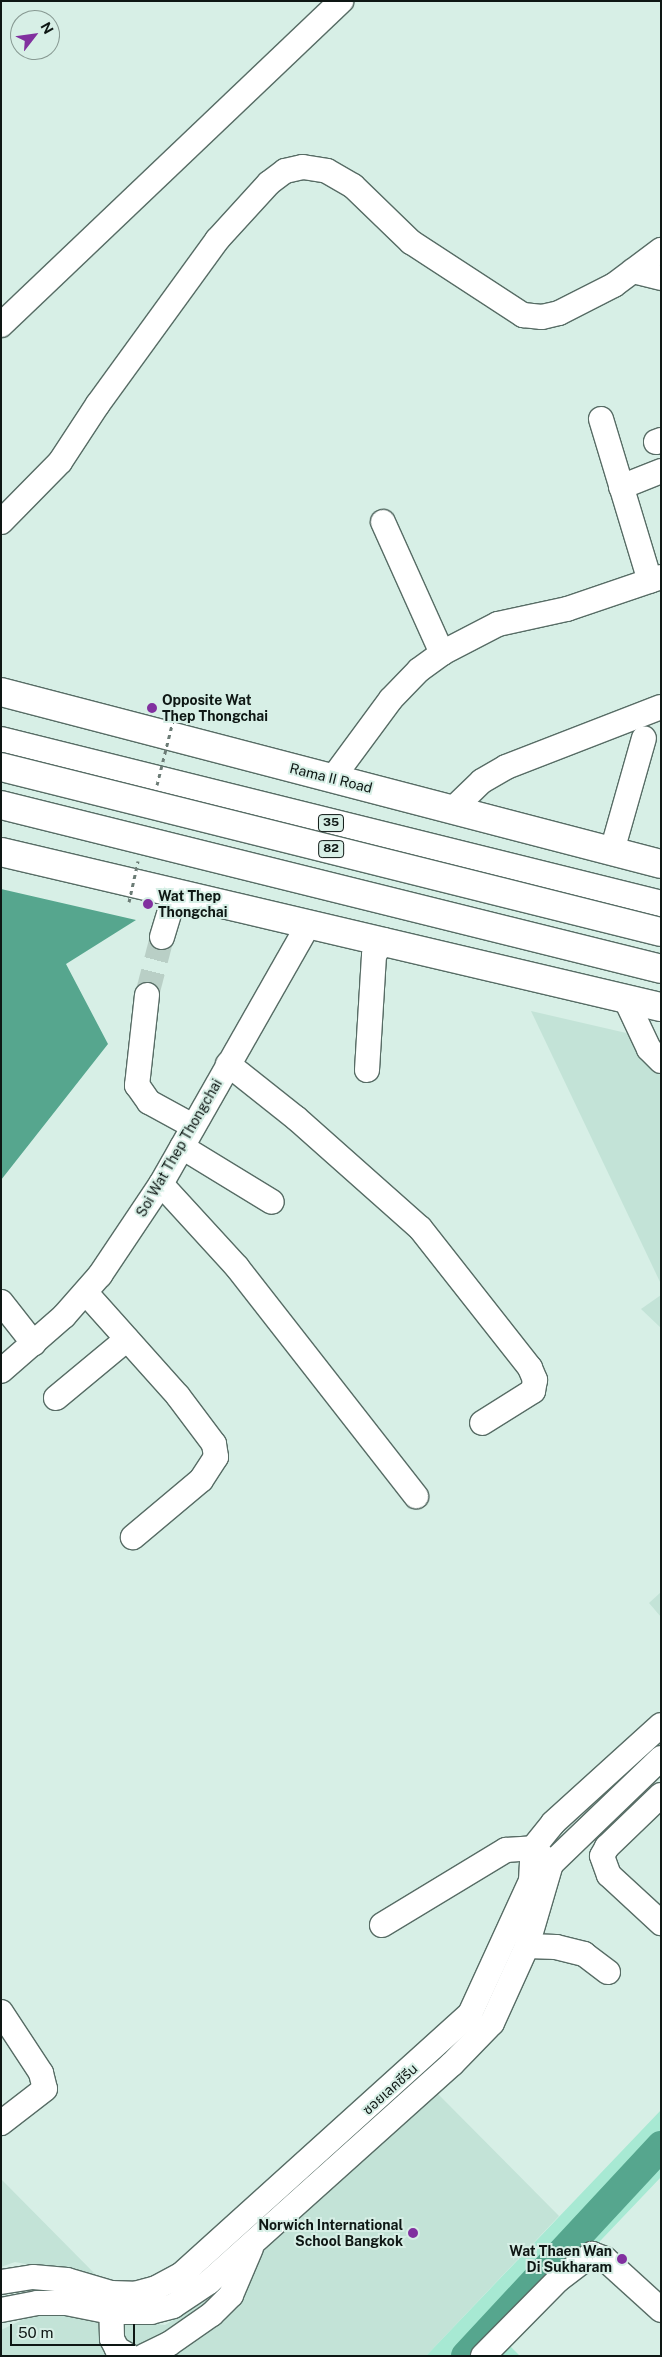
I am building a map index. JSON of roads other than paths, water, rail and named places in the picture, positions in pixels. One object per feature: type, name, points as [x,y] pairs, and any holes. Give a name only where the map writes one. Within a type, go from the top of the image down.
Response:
[{"type":"main road","name":"Rama II Road","points":[[1,692],[661,864]]},
{"type":"main road","name":"35","points":[[1,741],[661,905]]},
{"type":"main road","name":"82","points":[[1,767],[661,932]]},
{"type":"main road","points":[[1,799],[661,967]]},
{"type":"main road","points":[[1,805],[661,967]]},
{"type":"main road","points":[[1,852],[308,926],[384,940],[661,1007]]},
{"type":"street","points":[[1,324],[341,1]]},
{"type":"street","points":[[1,522],[60,462],[98,404],[217,240],[269,183],[285,171],[303,167],[327,171],[347,182],[411,242],[523,314],[542,317],[559,313],[614,285],[661,250]]},
{"type":"street","points":[[634,270],[661,278]]},
{"type":"street","points":[[332,779],[391,699],[419,670],[442,653],[498,624],[567,609],[655,580],[622,487],[601,419]]},
{"type":"street","points":[[622,487],[661,471]]},
{"type":"street","points":[[383,522],[442,653]]},
{"type":"street","points":[[453,809],[482,782],[506,767],[661,707]]},
{"type":"street","points":[[612,852],[644,738]]},
{"type":"street","points":[[162,937],[175,894]]},
{"type":"street","name":"Soi Wat Thep Thongchai","points":[[1,1371],[34,1344],[86,1293],[161,1184],[308,926]]},
{"type":"street","points":[[367,1070],[374,955],[384,940]]},
{"type":"street","points":[[147,995],[137,1085],[149,1102],[193,1126]]},
{"type":"street","points":[[625,998],[649,1049],[661,1061]]},
{"type":"street","points":[[228,1064],[304,1124],[420,1228],[530,1368],[535,1380],[533,1391],[482,1423]]},
{"type":"street","points":[[182,1147],[272,1202]]},
{"type":"street","points":[[161,1184],[237,1267],[416,1496]]},
{"type":"street","points":[[86,1293],[204,1428],[214,1444],[216,1457],[201,1480],[133,1537]]},
{"type":"street","points":[[1,1302],[34,1344]]},
{"type":"street","points":[[56,1398],[128,1339]]},
{"type":"street","points":[[532,1848],[553,1823],[661,1725]]},
{"type":"street","name":"ซอยเลคซีรีน","points":[[111,2302],[172,2281],[358,2132],[458,2058],[492,2023],[527,1946],[551,1864],[661,1758]]},
{"type":"street","points":[[661,1796],[607,1847],[602,1856],[609,1875],[661,1923]]},
{"type":"street","points":[[382,1924],[506,1850],[532,1848],[551,1864]]},
{"type":"street","name":"ซอยเลคซีรีน","points":[[1,2282],[33,2277],[77,2294],[151,2312],[173,2306],[192,2295],[252,2244],[470,2014],[531,1881],[532,1848]]},
{"type":"street","points":[[527,1946],[556,1947],[584,1954],[608,1972]]},
{"type":"street","points":[[1,2012],[41,2073],[45,2089],[1,2123]]},
{"type":"street","points":[[144,2356],[169,2344],[212,2314],[231,2296],[252,2244]]},
{"type":"street","points":[[483,2356],[558,2280],[592,2254],[605,2259],[661,2310]]},
{"type":"street","name":"ซอยเลคซีรีน","points":[[1,2310],[77,2294]]},
{"type":"street","points":[[111,2302],[112,2339],[120,2354]]},
{"type":"waterway","points":[[466,2356],[661,2146]]},
{"type":"tunnel","points":[[147,995],[162,937]]},
{"type":"place","name":"Opposite Wat Thep Thongchai","points":[[152,708]]},
{"type":"place","name":"Wat Thep Thongchai","points":[[148,904]]},
{"type":"place","name":"Norwich International School Bangkok","points":[[413,2233]]},
{"type":"place","name":"Wat Thaen Wan Di Sukharam","points":[[622,2259]]}]
